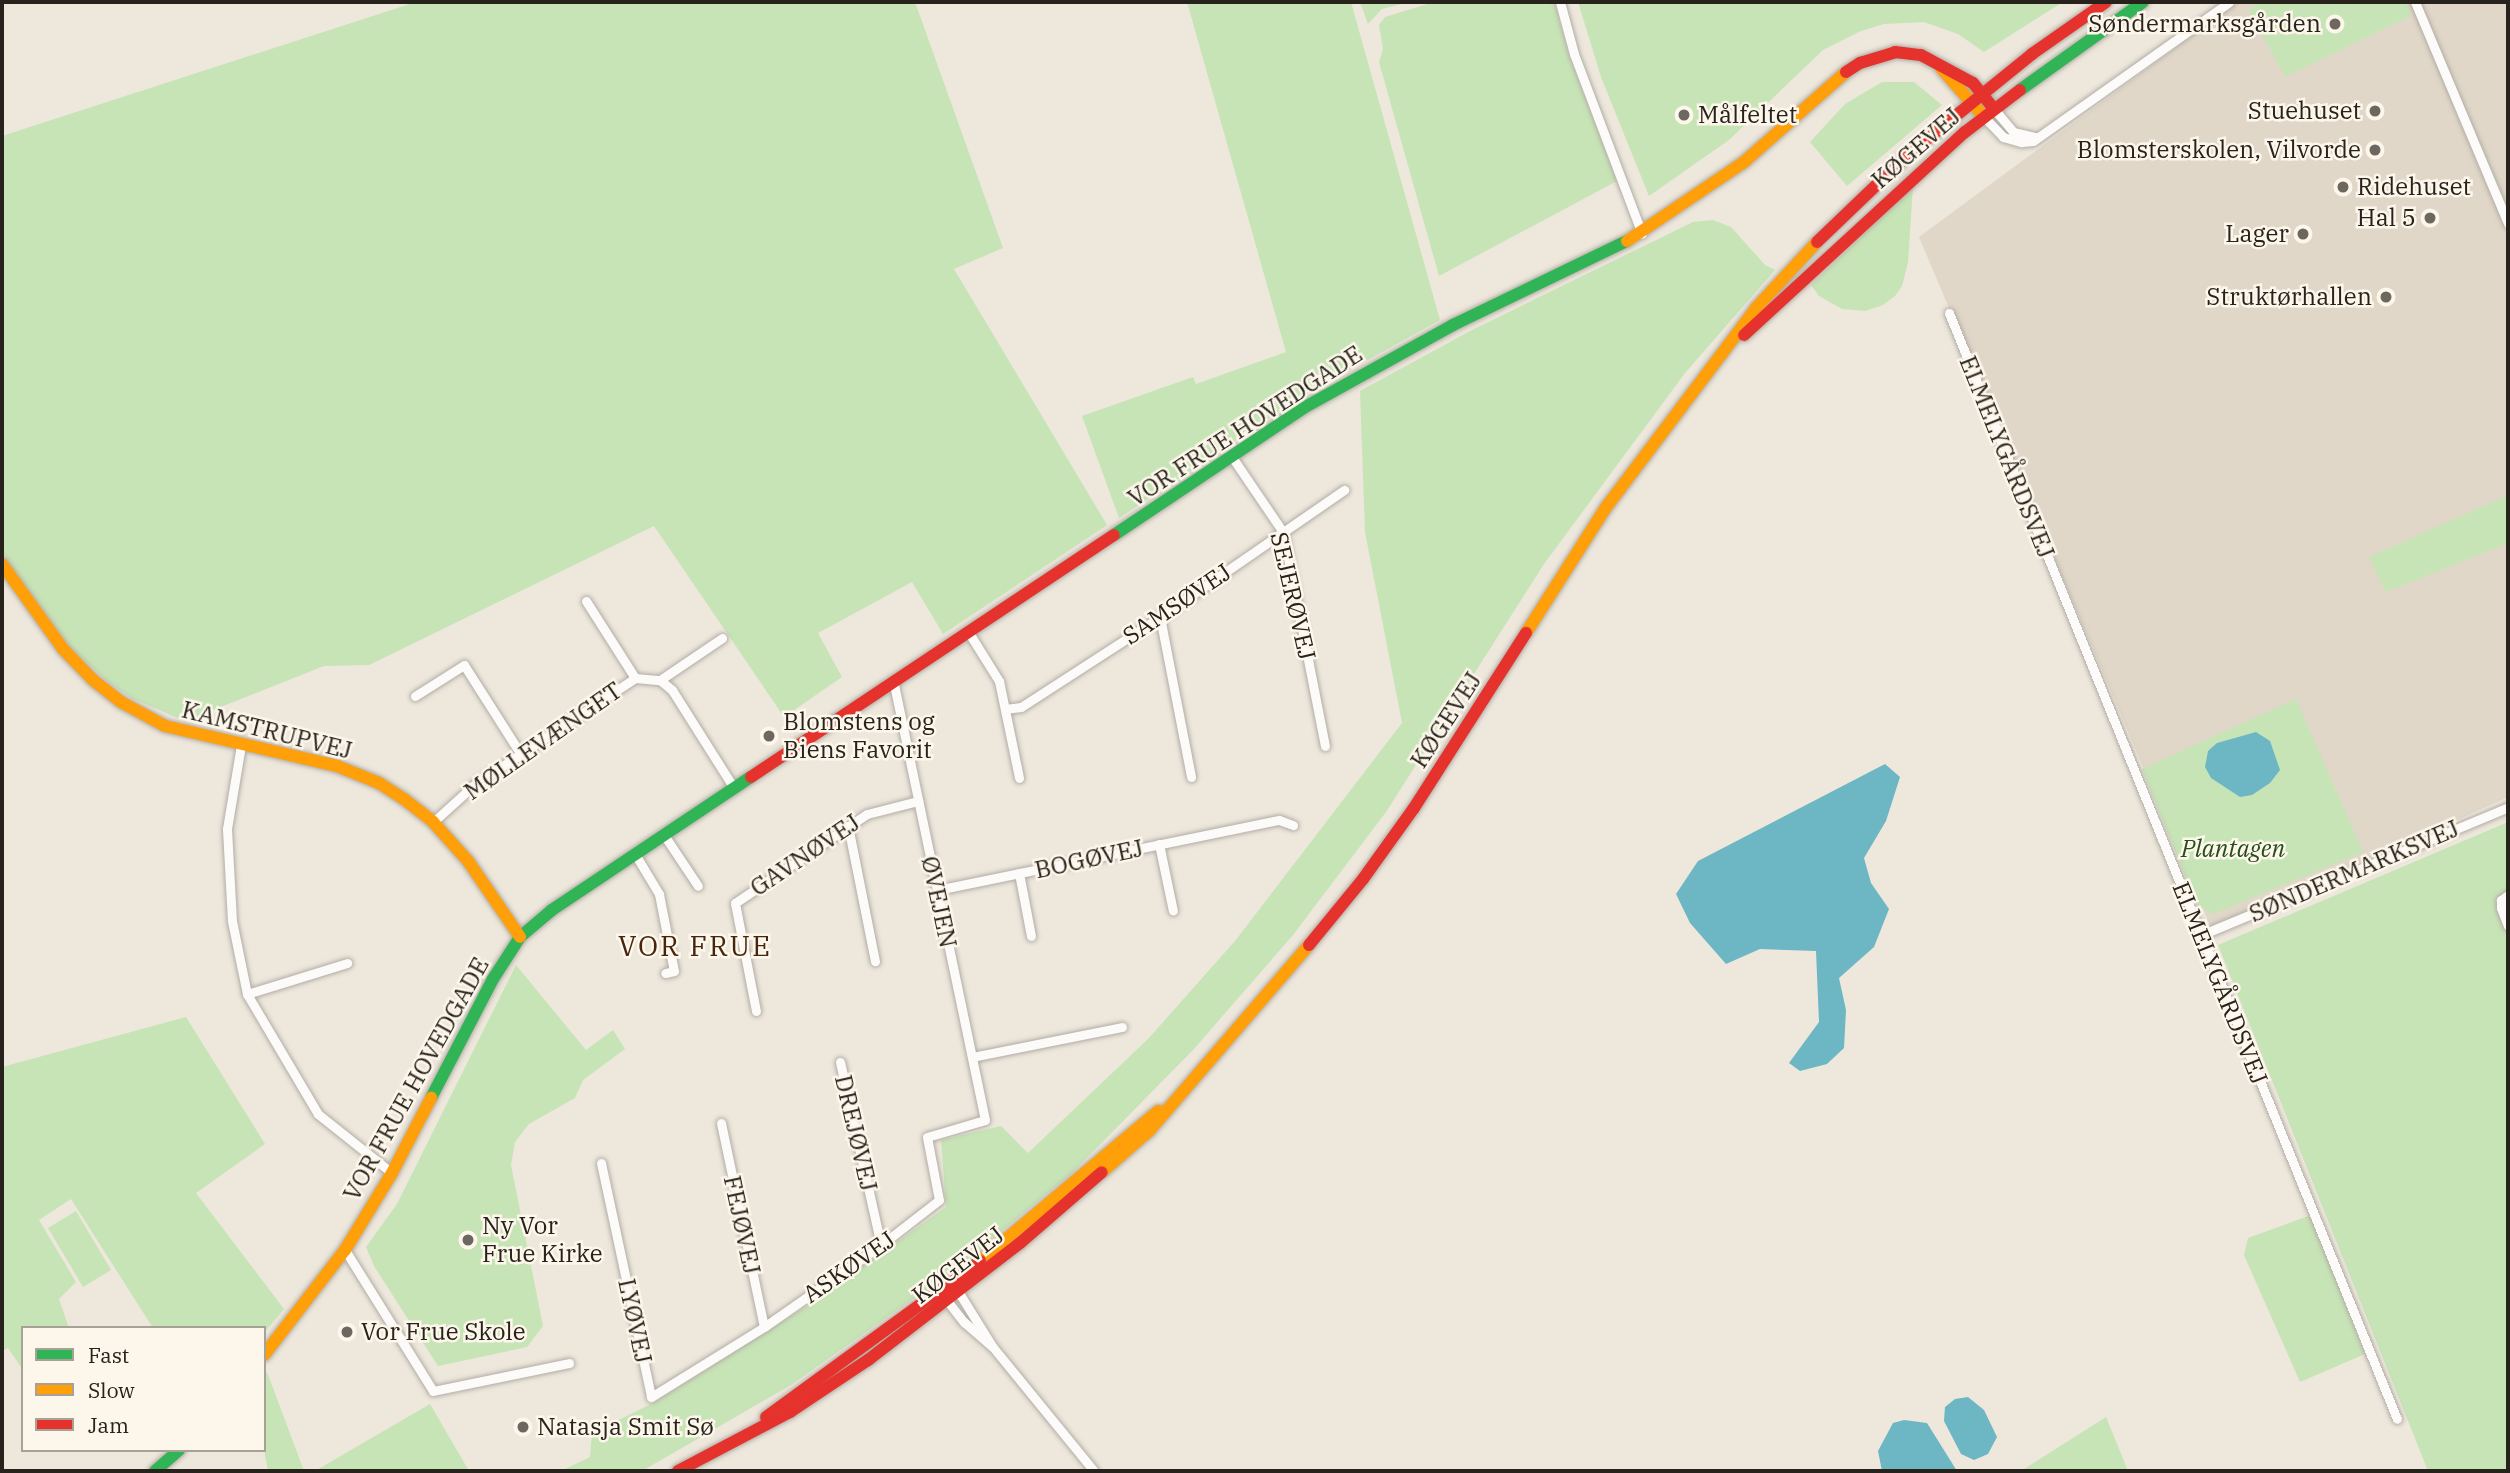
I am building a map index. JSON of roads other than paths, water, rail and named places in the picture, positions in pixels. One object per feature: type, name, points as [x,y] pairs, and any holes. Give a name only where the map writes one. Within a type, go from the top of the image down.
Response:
[{"type":"street","points":[[1560,2],[1574,54],[1642,234]]},
{"type":"street","name":"KØGEVEJ","points":[[945,1296],[958,1293],[1125,1153],[1149,1131],[1173,1100],[1252,1015],[1363,879],[1422,797],[1607,506],[1756,308],[1834,224],[1911,152],[1977,97],[2106,2]]},
{"type":"street","name":"KØGEVEJ","points":[[1731,344],[1765,318],[1881,207],[1989,113],[2076,47],[2143,2]]},
{"type":"street","points":[[1989,113],[2013,132],[2032,138],[2043,135],[2135,65],[2229,2]]},
{"type":"street","points":[[2415,2],[2508,223]]},
{"type":"street","name":"VOR FRUE HOVEDGADE","points":[[266,1352],[345,1250],[392,1173],[493,979],[520,937],[552,909],[1305,407],[1453,325],[1642,234],[1744,162],[1844,73],[1860,63],[1895,52],[1933,60],[1977,97],[1989,113]]},
{"type":"street","name":"ELMELYGÅRDSVEJ","points":[[1949,313],[2397,1419]]},
{"type":"street","name":"SEJERØVEJ","points":[[1232,457],[1283,532],[1325,746]]},
{"type":"street","name":"SAMSØVEJ","points":[[1005,709],[1021,707],[1160,617],[1344,490]]},
{"type":"street","name":"KAMSTRUPVEJ","points":[[2,564],[63,649],[93,680],[121,702],[165,726],[337,766],[379,783],[433,822],[468,861],[520,937]]},
{"type":"street","points":[[586,601],[635,678]]},
{"type":"street","points":[[1160,617],[1191,778]]},
{"type":"street","points":[[969,633],[999,681],[1019,778]]},
{"type":"street","points":[[722,638],[660,680],[672,690],[734,789]]},
{"type":"street","points":[[415,696],[464,665],[520,752]]},
{"type":"street","name":"MØLLEVÆNGET","points":[[433,822],[474,785],[520,752],[635,678],[660,680]]},
{"type":"street","name":"ØVEJEN","points":[[894,683],[985,1120]]},
{"type":"street","points":[[241,745],[227,830],[232,921],[238,964],[247,994],[318,1114],[392,1173]]},
{"type":"street","name":"GAVNØVEJ","points":[[756,1011],[734,902],[848,826],[882,809],[918,802]]},
{"type":"street","name":"SØNDERMARKSVEJ","points":[[2201,935],[2508,807]]},
{"type":"street","name":"BOGØVEJ","points":[[937,890],[1279,820],[1293,825]]},
{"type":"street","points":[[848,826],[875,961]]},
{"type":"street","points":[[664,835],[698,886]]},
{"type":"street","name":"BOGØVEJ","points":[[1159,844],[1173,911]]},
{"type":"street","points":[[635,854],[659,894],[674,971],[665,973]]},
{"type":"street","name":"BOGØVEJ","points":[[1019,873],[1031,936]]},
{"type":"street","points":[[2508,895],[2501,900],[2508,926]]},
{"type":"street","points":[[247,994],[347,963]]},
{"type":"street","points":[[972,1057],[1122,1027]]},
{"type":"street","name":"DREJØVEJ","points":[[840,1062],[881,1245]]},
{"type":"street","name":"KØGEVEJ","points":[[678,1471],[745,1433],[945,1296],[1173,1100]]},
{"type":"street","name":"ASKØVEJ","points":[[651,1397],[764,1326],[881,1245],[939,1200],[927,1137],[985,1120]]},
{"type":"street","name":"FEJØVEJ","points":[[721,1123],[764,1326]]},
{"type":"street","name":"LYØVEJ","points":[[601,1163],[651,1397]]},
{"type":"street","points":[[345,1250],[433,1391],[569,1363]]},
{"type":"street","points":[[958,1293],[992,1346]]},
{"type":"street","points":[[945,1296],[992,1346],[1094,1471]]},
{"type":"street","points":[[155,1471],[177,1452]]},
{"type":"water","points":[[2256,732],[2270,741],[2280,770],[2270,783],[2252,795],[2240,797],[2211,778],[2205,767],[2208,751],[2217,743]]},
{"type":"water","points":[[1885,764],[1900,777],[1886,821],[1864,858],[1871,883],[1889,909],[1874,947],[1839,978],[1846,1010],[1844,1048],[1827,1064],[1800,1071],[1789,1063],[1819,1022],[1816,951],[1760,949],[1726,964],[1690,923],[1676,894],[1698,861]]},
{"type":"water","points":[[1968,1397],[1984,1410],[1997,1437],[1988,1454],[1974,1460],[1961,1454],[1944,1421],[1945,1407],[1955,1399]]},
{"type":"water","points":[[1904,1420],[1927,1423],[1957,1471],[1882,1471],[1878,1451],[1893,1423]]},
{"type":"place","name":"Søndermarksgården","points":[[2335,24]]},
{"type":"place","name":"Stuehuset","points":[[2375,111]]},
{"type":"place","name":"Målfeltet","points":[[1684,115]]},
{"type":"place","name":"Blomsterskolen, Vilvorde","points":[[2375,150]]},
{"type":"place","name":"Ridehuset","points":[[2343,187]]},
{"type":"place","name":"Hal 5","points":[[2430,218]]},
{"type":"place","name":"Lager","points":[[2303,234]]},
{"type":"place","name":"Struktørhallen","points":[[2386,297]]},
{"type":"place","name":"Blomstens og Biens Favorit","points":[[769,736]]},
{"type":"place","name":"Ny Vor Frue Kirke","points":[[468,1240]]},
{"type":"place","name":"Vor Frue Skole","points":[[347,1332]]},
{"type":"place","name":"Natasja Smit Sø","points":[[523,1427]]},
{"type":"district","name":"VOR FRUE","points":[[695,946]]},
{"type":"park label","name":"Plantagen","points":[[2233,849]]}]
